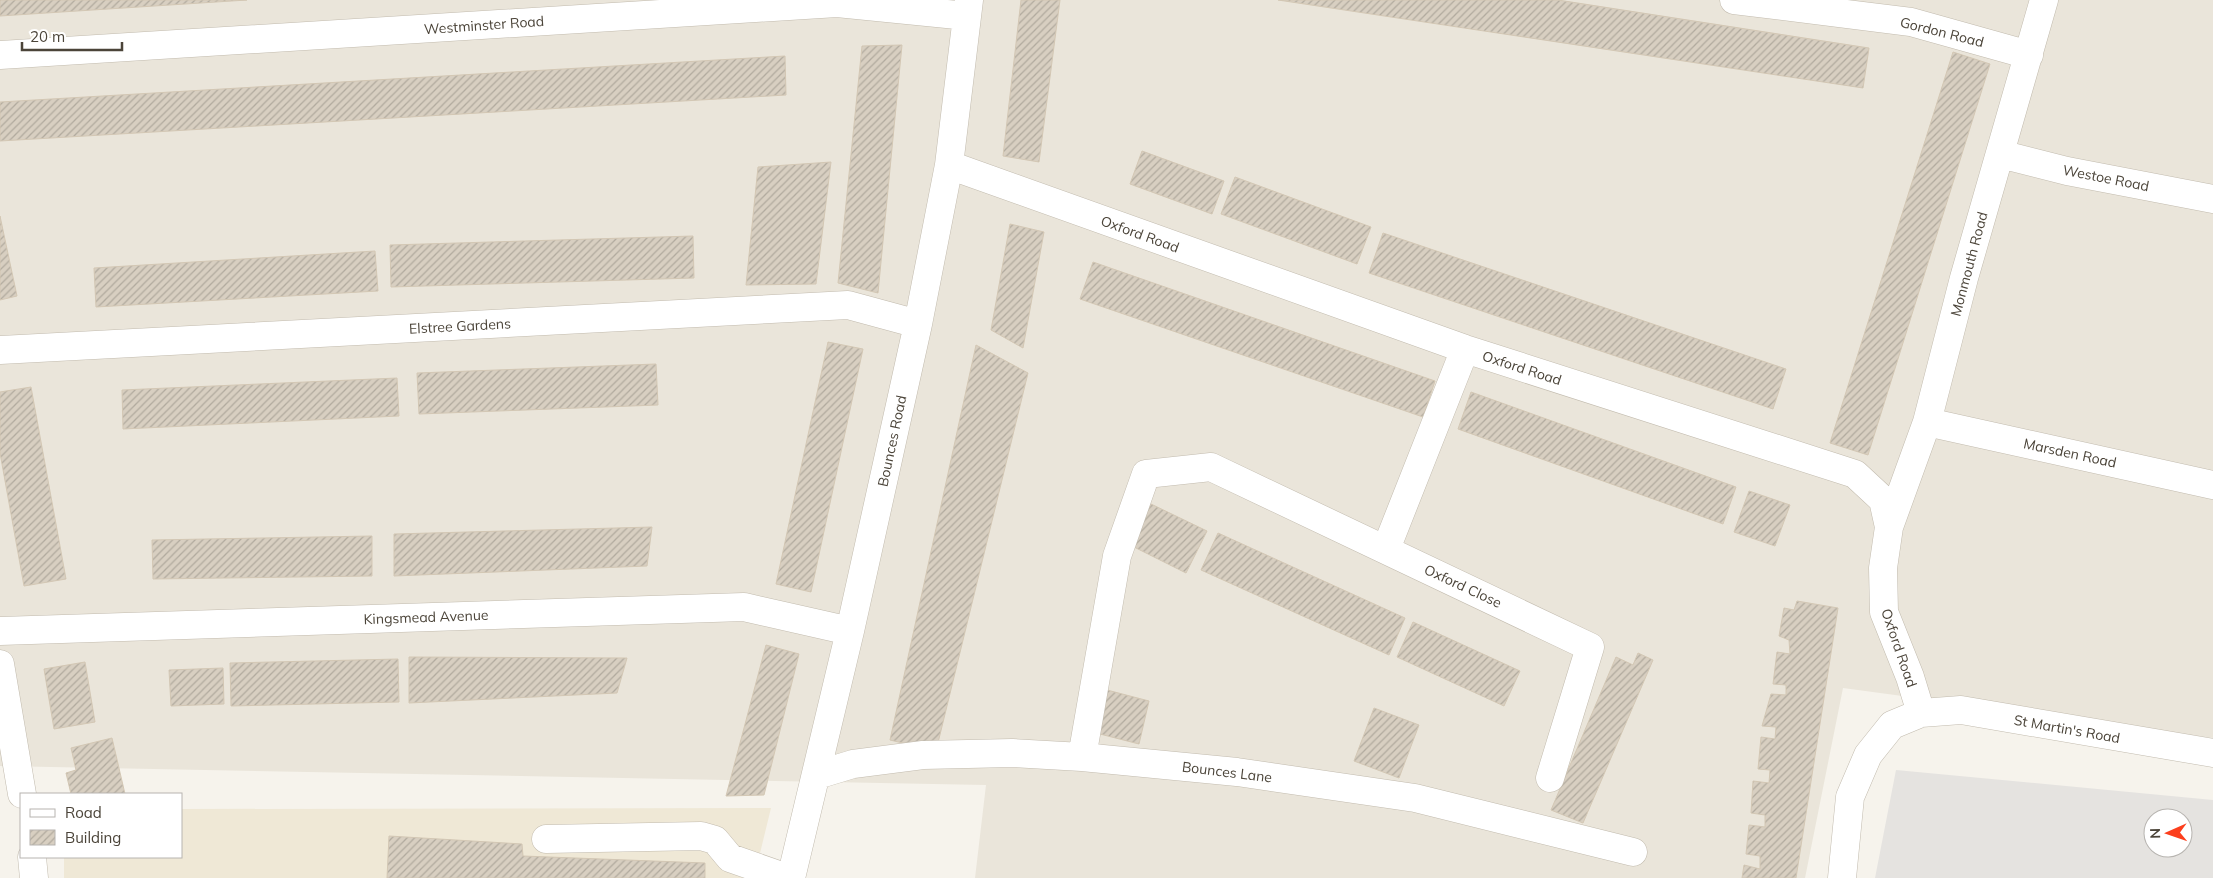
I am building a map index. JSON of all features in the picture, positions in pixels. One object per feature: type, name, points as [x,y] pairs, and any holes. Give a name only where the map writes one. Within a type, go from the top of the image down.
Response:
[{"type":"street","name":"Gordon Road","points":[[1734,0],[1911,22],[2029,55]]},
{"type":"street","name":"Monmouth Road","points":[[1890,527],[1927,422],[1964,278],[2044,0]]},
{"type":"street","name":"Westminster Road","points":[[0,55],[837,2],[968,8]]},
{"type":"street","name":"Bounces Road","points":[[791,878],[817,775],[918,324],[949,165],[968,8]]},
{"type":"street","name":"Westoe Road","points":[[2000,154],[2067,171],[2213,199]]},
{"type":"street","name":"Oxford Road","points":[[949,165],[1465,349],[1856,474],[1883,500],[1890,527],[1883,568],[1884,612],[1910,677],[1921,713]]},
{"type":"street","name":"Elstree Gardens","points":[[0,350],[848,305],[918,324]]},
{"type":"street","points":[[1386,550],[1465,349]]},
{"type":"street","name":"Marsden Road","points":[[1927,422],[2213,485]]},
{"type":"street","name":"Oxford Close","points":[[1082,757],[1117,556],[1146,474],[1211,467],[1590,646],[1550,778]]},
{"type":"street","name":"Kingsmead Avenue","points":[[0,631],[744,607],[850,631]]},
{"type":"street","points":[[0,664],[22,793]]},
{"type":"street","name":"St Martin's Road","points":[[1921,713],[1961,710],[2213,753]]},
{"type":"street","points":[[1842,878],[1850,797],[1868,755],[1892,725],[1921,713]]},
{"type":"street","name":"Bounces Lane","points":[[817,775],[853,764],[924,755],[1012,753],[1082,757],[1237,772],[1415,798],[1632,852]]},
{"type":"street","points":[[546,839],[701,836],[715,840],[730,858],[787,878]]},
{"type":"street","points":[[32,858],[34,878]]},
{"type":"shaded area","points":[[0,0],[2213,0],[2213,738],[1843,688],[1805,878],[975,878],[986,785],[0,766]]},
{"type":"shaded area","points":[[1896,770],[2213,800],[2213,878],[1875,878]]},
{"type":"shaded area","points":[[771,808],[754,878],[64,878],[64,858],[182,858],[182,809]]},
{"type":"building","points":[[0,0],[247,0],[0,16]]},
{"type":"building","points":[[1021,0],[1060,0],[1039,162],[1003,156]]},
{"type":"building","points":[[1278,0],[1558,0],[1869,48],[1863,88]]},
{"type":"building","points":[[902,45],[878,293],[838,283],[862,46]]},
{"type":"building","points":[[1953,52],[1990,64],[1868,455],[1830,443]]},
{"type":"building","points":[[785,56],[786,95],[0,141],[0,102]]},
{"type":"building","points":[[1142,151],[1224,181],[1212,214],[1130,184]]},
{"type":"building","points":[[831,162],[816,284],[746,285],[758,167]]},
{"type":"building","points":[[1235,177],[1371,227],[1357,264],[1221,214]]},
{"type":"building","points":[[0,216],[17,296],[0,300]]},
{"type":"building","points":[[1010,224],[1044,232],[1023,348],[991,330]]},
{"type":"building","points":[[1383,233],[1786,369],[1773,409],[1369,273]]},
{"type":"building","points":[[693,236],[694,278],[391,287],[390,245]]},
{"type":"building","points":[[375,251],[378,291],[96,307],[94,268]]},
{"type":"building","points":[[1093,262],[1435,381],[1423,417],[1080,299]]},
{"type":"building","points":[[828,342],[863,349],[811,592],[776,584]]},
{"type":"building","points":[[976,345],[1028,373],[936,751],[890,740]]},
{"type":"building","points":[[656,364],[658,405],[419,414],[417,373]]},
{"type":"building","points":[[397,378],[399,416],[123,429],[122,390]]},
{"type":"building","points":[[31,387],[66,579],[24,586],[0,453],[0,392]]},
{"type":"building","points":[[1471,392],[1736,487],[1723,524],[1458,429]]},
{"type":"building","points":[[1749,491],[1790,505],[1775,546],[1734,532]]},
{"type":"building","points":[[1151,504],[1207,531],[1186,573],[1130,545]]},
{"type":"building","points":[[652,527],[647,566],[394,576],[394,534]]},
{"type":"building","points":[[1218,533],[1405,618],[1389,655],[1201,570]]},
{"type":"building","points":[[372,536],[372,576],[153,579],[152,540]]},
{"type":"building","points":[[1797,601],[1838,608],[1796,878],[1742,878],[1744,865],[1760,869],[1760,856],[1746,854],[1749,825],[1765,827],[1765,815],[1751,813],[1753,781],[1769,783],[1770,770],[1758,769],[1761,737],[1775,739],[1776,727],[1762,726],[1771,694],[1786,695],[1786,685],[1773,684],[1777,652],[1790,654],[1789,640],[1779,636],[1784,608],[1794,610]]},
{"type":"building","points":[[1413,622],[1520,671],[1504,706],[1397,657]]},
{"type":"building","points":[[766,645],[799,654],[764,795],[726,796]]},
{"type":"building","points":[[1638,653],[1653,660],[1583,823],[1551,810],[1616,657],[1633,665]]},
{"type":"building","points":[[409,657],[627,658],[617,693],[409,703]]},
{"type":"building","points":[[398,659],[399,702],[231,706],[230,663]]},
{"type":"building","points":[[85,662],[95,722],[54,729],[44,669]]},
{"type":"building","points":[[223,668],[224,704],[171,706],[169,670]]},
{"type":"building","points":[[1107,690],[1149,701],[1139,744],[1096,733]]},
{"type":"building","points":[[1374,708],[1419,725],[1399,778],[1354,761]]},
{"type":"building","points":[[112,738],[125,793],[71,793],[66,773],[76,770],[71,748]]},
{"type":"building","points":[[389,836],[522,844],[523,856],[705,863],[705,878],[387,878]]}]
